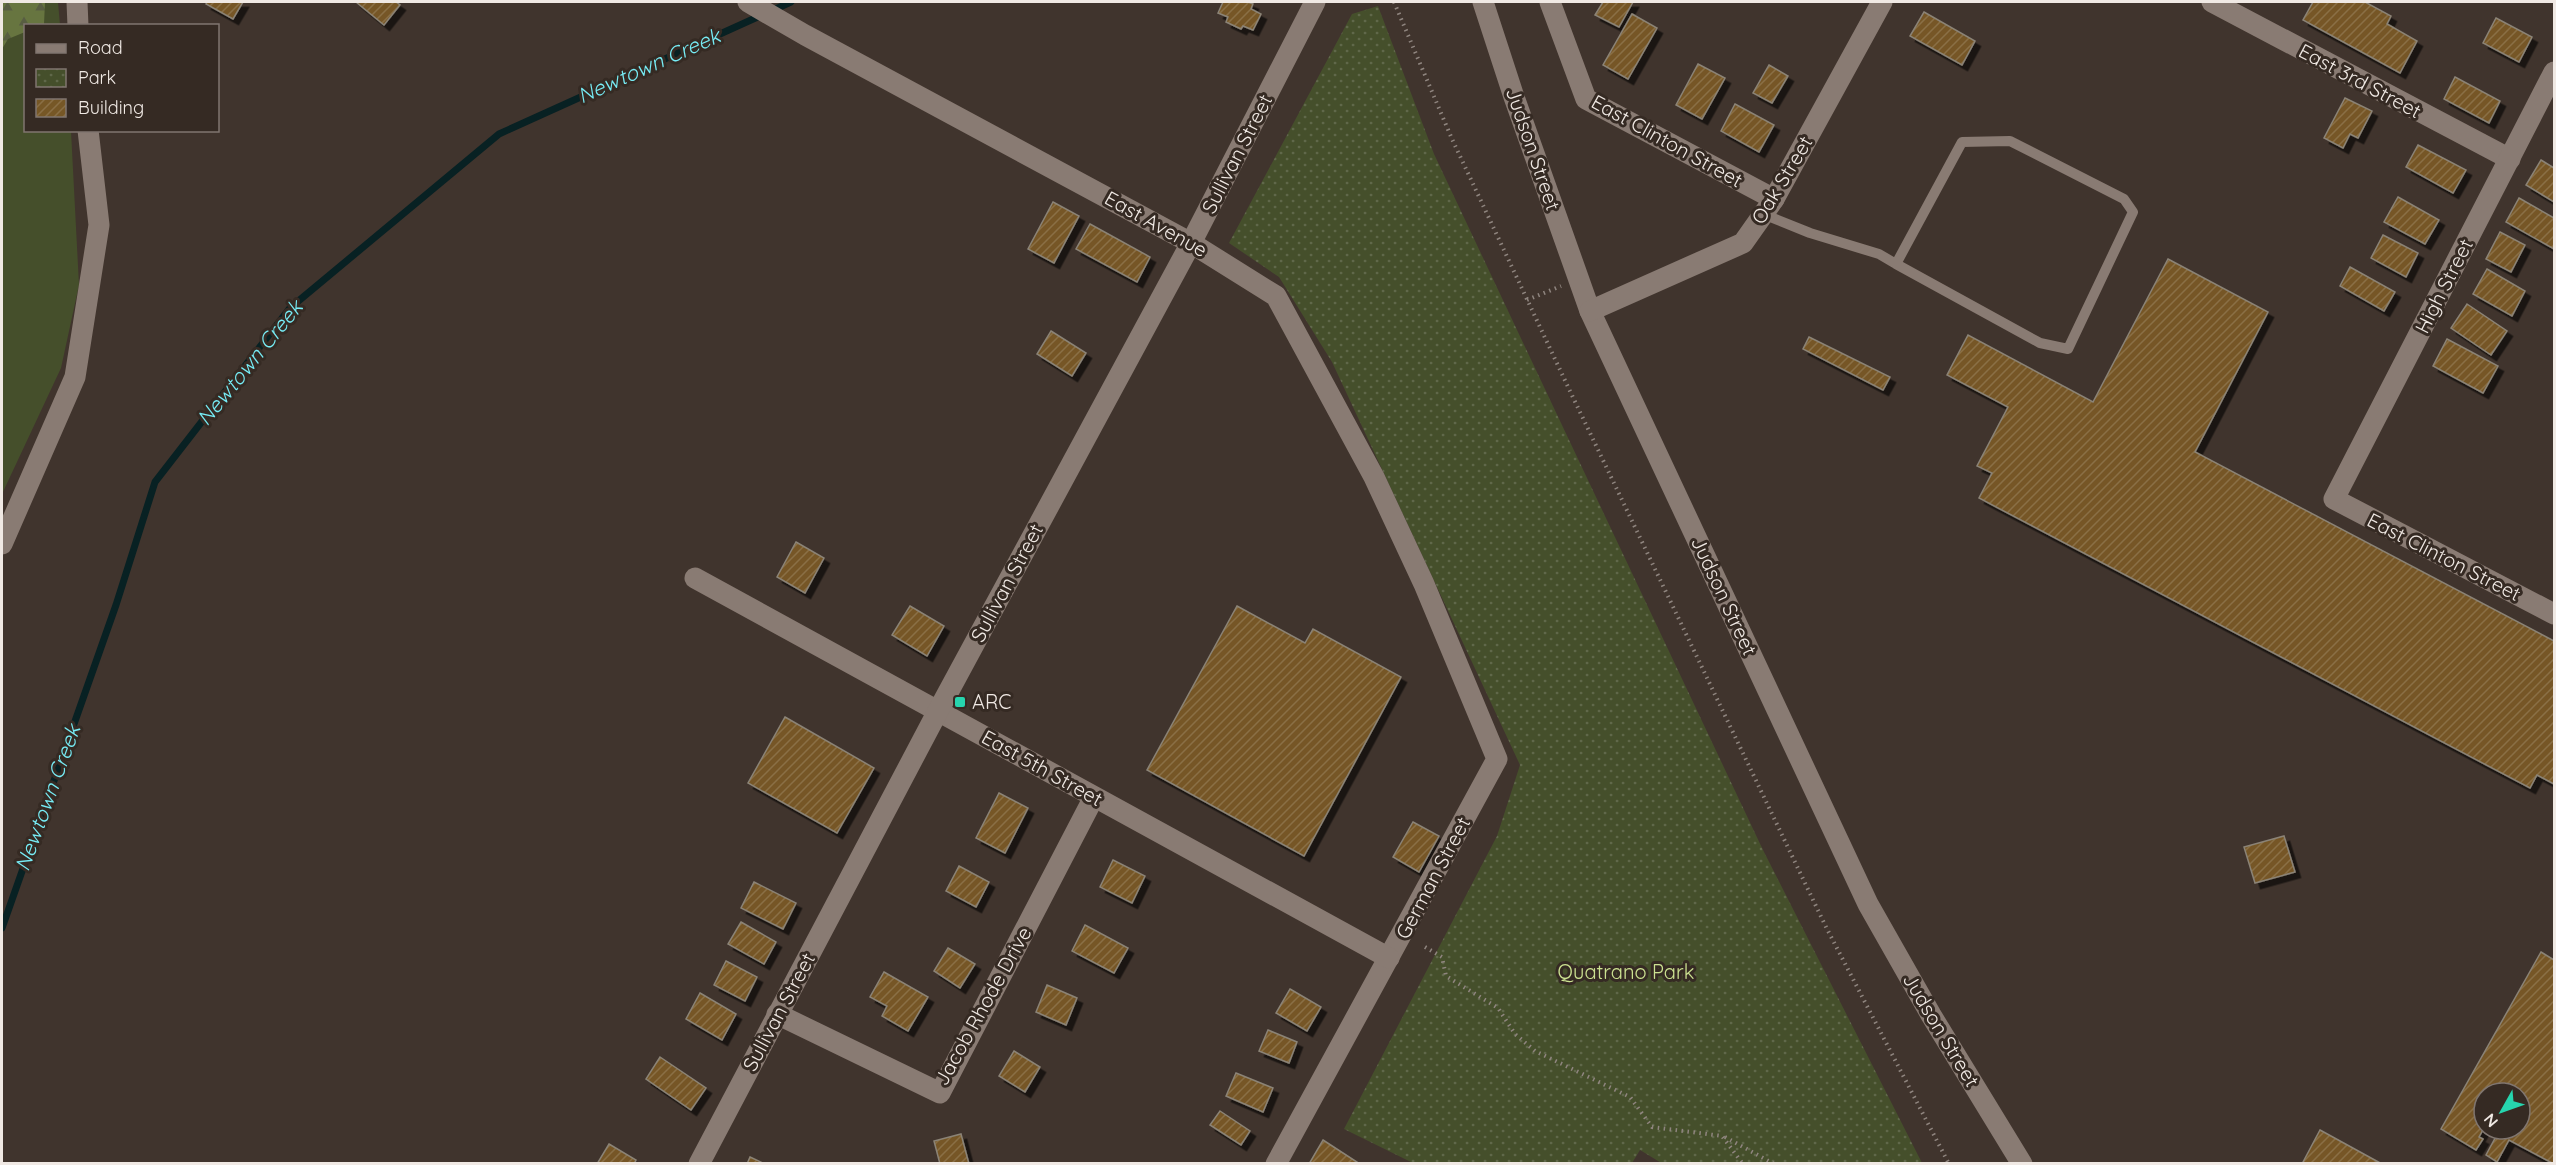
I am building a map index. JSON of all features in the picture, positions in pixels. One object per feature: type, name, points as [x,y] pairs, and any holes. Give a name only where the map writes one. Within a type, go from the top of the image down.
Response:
[{"type":"street","points":[[77,2],[78,24]]},
{"type":"street","name":"East Avenue","points":[[748,2],[1191,243],[1276,296],[1374,477],[1424,584]]},
{"type":"street","name":"Sullivan Street","points":[[699,1164],[938,711],[1191,243],[1315,2]]},
{"type":"street","name":"Judson Street","points":[[1484,2],[1514,97],[1590,311],[1868,904],[1931,1015],[2022,1164]]},
{"type":"street","name":"East Clinton Street","points":[[1550,2],[1586,99],[1769,207]]},
{"type":"street","name":"Oak Street","points":[[1590,311],[1743,243],[1769,207],[1882,2]]},
{"type":"street","name":"East 3rd Street","points":[[2212,2],[2510,159]]},
{"type":"street","name":"High Street","points":[[2334,500],[2554,72]]},
{"type":"street","points":[[2,544],[75,377],[99,225],[88,132]]},
{"type":"street","name":"East Clinton Street","points":[[2334,500],[2554,614]]},
{"type":"street","name":"East 5th Street","points":[[695,578],[1389,958]]},
{"type":"street","name":"German Street","points":[[1276,1164],[1497,759],[1424,584]]},
{"type":"street","name":"Jacob Rhode Drive","points":[[777,1014],[940,1093],[1094,797]]},
{"type":"lane","points":[[1769,207],[1810,233],[1878,254],[1896,264],[2040,343],[2068,349],[2133,212],[2124,199],[2010,141],[1962,142],[1896,264]]},
{"type":"path","points":[[1394,2],[1452,139],[1527,300],[1826,927],[1949,1164]]},
{"type":"path","points":[[1527,300],[1579,278]]},
{"type":"path","points":[[1425,947],[1442,957],[1446,976],[1498,1008],[1515,1034],[1535,1051],[1630,1097],[1652,1127],[1722,1136],[1774,1164]]},
{"type":"path","points":[[1722,1136],[1743,1164]]},
{"type":"green space","points":[[2,2],[58,2],[60,24],[24,24],[24,132],[71,132],[79,285],[61,368],[2,494]]},
{"type":"green space","points":[[2,2],[45,2],[44,24],[24,24],[24,32],[8,39],[2,49]]},
{"type":"green space","name":"Quatrano Park","points":[[1378,6],[1434,154],[1763,850],[1922,1163],[1663,1164],[1640,1150],[1632,1163],[1413,1163],[1344,1129],[1497,836],[1520,765],[1332,362],[1279,277],[1229,243],[1352,14]]},
{"type":"building","points":[[207,2],[243,2],[233,19],[206,4]]},
{"type":"building","points":[[356,2],[396,2],[400,5],[384,25]]},
{"type":"building","points":[[1223,2],[1253,4],[1251,9],[1261,14],[1253,30],[1243,26],[1241,29],[1226,22],[1228,17],[1218,13]]},
{"type":"building","points":[[1603,2],[1633,2],[1619,27],[1595,15]]},
{"type":"building","points":[[2313,2],[2365,2],[2391,16],[2387,24],[2417,41],[2400,73],[2303,20]]},
{"type":"building","points":[[1924,12],[1975,41],[1962,65],[1910,36]]},
{"type":"building","points":[[1632,14],[1657,28],[1628,79],[1603,65]]},
{"type":"building","points":[[2496,18],[2532,37],[2519,62],[2483,43]]},
{"type":"building","points":[[1698,64],[1725,78],[1702,119],[1676,105]]},
{"type":"building","points":[[1769,65],[1788,76],[1772,103],[1753,93]]},
{"type":"building","points":[[2455,77],[2500,101],[2489,123],[2444,99]]},
{"type":"building","points":[[2345,98],[2372,111],[2358,138],[2350,134],[2343,148],[2324,138]]},
{"type":"building","points":[[1735,104],[1774,125],[1759,152],[1721,131]]},
{"type":"building","points":[[2418,145],[2466,170],[2453,193],[2406,167]]},
{"type":"building","points":[[2541,160],[2554,168],[2554,202],[2526,185]]},
{"type":"building","points":[[2398,197],[2439,220],[2425,244],[2384,222]]},
{"type":"building","points":[[2519,198],[2554,218],[2554,249],[2506,222]]},
{"type":"building","points":[[1053,202],[1079,216],[1054,263],[1028,249]]},
{"type":"building","points":[[1090,224],[1150,257],[1137,282],[1076,249]]},
{"type":"building","points":[[2500,232],[2525,245],[2511,272],[2486,259]]},
{"type":"building","points":[[2383,235],[2418,253],[2406,277],[2371,258]]},
{"type":"building","points":[[2168,259],[2268,312],[2195,452],[2554,641],[2554,784],[2537,775],[2530,788],[1979,498],[1992,473],[1977,466],[2008,407],[1947,375],[1968,335],[2093,402]]},
{"type":"building","points":[[2350,267],[2395,292],[2384,311],[2340,286]]},
{"type":"building","points":[[2487,269],[2525,291],[2512,316],[2473,294]]},
{"type":"building","points":[[2467,304],[2507,331],[2491,355],[2451,328]]},
{"type":"building","points":[[1051,331],[1086,353],[1072,376],[1037,354]]},
{"type":"building","points":[[1809,337],[1890,377],[1883,390],[1803,349]]},
{"type":"building","points":[[2447,339],[2498,366],[2483,393],[2433,366]]},
{"type":"building","points":[[796,542],[824,558],[805,593],[777,577]]},
{"type":"building","points":[[910,606],[944,626],[927,656],[892,635]]},
{"type":"building","points":[[1237,606],[1305,643],[1313,629],[1401,677],[1304,856],[1147,770]]},
{"type":"building","points":[[785,717],[874,768],[837,833],[748,783]]},
{"type":"building","points":[[999,793],[1028,808],[1005,853],[976,838]]},
{"type":"building","points":[[1413,822],[1439,836],[1419,872],[1393,857]]},
{"type":"building","points":[[2284,836],[2295,872],[2255,883],[2244,847]]},
{"type":"building","points":[[1113,860],[1145,876],[1132,903],[1100,887]]},
{"type":"building","points":[[959,866],[989,882],[976,907],[946,891]]},
{"type":"building","points":[[754,882],[796,903],[783,929],[741,908]]},
{"type":"building","points":[[741,922],[776,942],[764,964],[728,944]]},
{"type":"building","points":[[1085,925],[1128,948],[1114,973],[1072,951]]},
{"type":"building","points":[[948,948],[975,964],[960,988],[934,971]]},
{"type":"building","points":[[2541,952],[2554,960],[2554,1164],[2511,1141],[2532,1141],[2532,1081],[2472,1081],[2472,1141],[2482,1141],[2476,1150],[2441,1129]]},
{"type":"building","points":[[726,961],[757,977],[745,1001],[714,985]]},
{"type":"building","points":[[884,972],[928,997],[908,1031],[882,1016],[887,1006],[870,997]]},
{"type":"building","points":[[1047,985],[1077,998],[1066,1025],[1036,1012]]},
{"type":"building","points":[[1290,989],[1321,1007],[1307,1031],[1276,1013]]},
{"type":"building","points":[[700,993],[736,1014],[722,1040],[686,1019]]},
{"type":"building","points":[[1268,1030],[1297,1042],[1289,1063],[1259,1051]]},
{"type":"building","points":[[1014,1051],[1040,1067],[1025,1092],[999,1076]]},
{"type":"building","points":[[660,1057],[706,1088],[691,1110],[646,1079]]},
{"type":"building","points":[[1236,1073],[1273,1088],[1263,1112],[1226,1096]]},
{"type":"building","points":[[1220,1111],[1250,1131],[1241,1145],[1210,1125]]},
{"type":"building","points":[[2320,1130],[2382,1164],[2302,1164]]},
{"type":"building","points":[[961,1134],[969,1164],[940,1164],[934,1141]]},
{"type":"building","points":[[1323,1140],[1360,1164],[1309,1164]]},
{"type":"building","points":[[2494,1141],[2508,1141],[2497,1162],[2486,1155]]},
{"type":"building","points":[[609,1144],[636,1160],[634,1164],[597,1164]]},
{"type":"building","points":[[750,1157],[765,1164],[747,1164]]},
{"type":"waterway","name":"Newtown Creek","points":[[2,928],[116,605],[155,482],[290,308],[499,134],[791,2]]},
{"type":"place","name":"ARC","points":[[960,702]]}]
